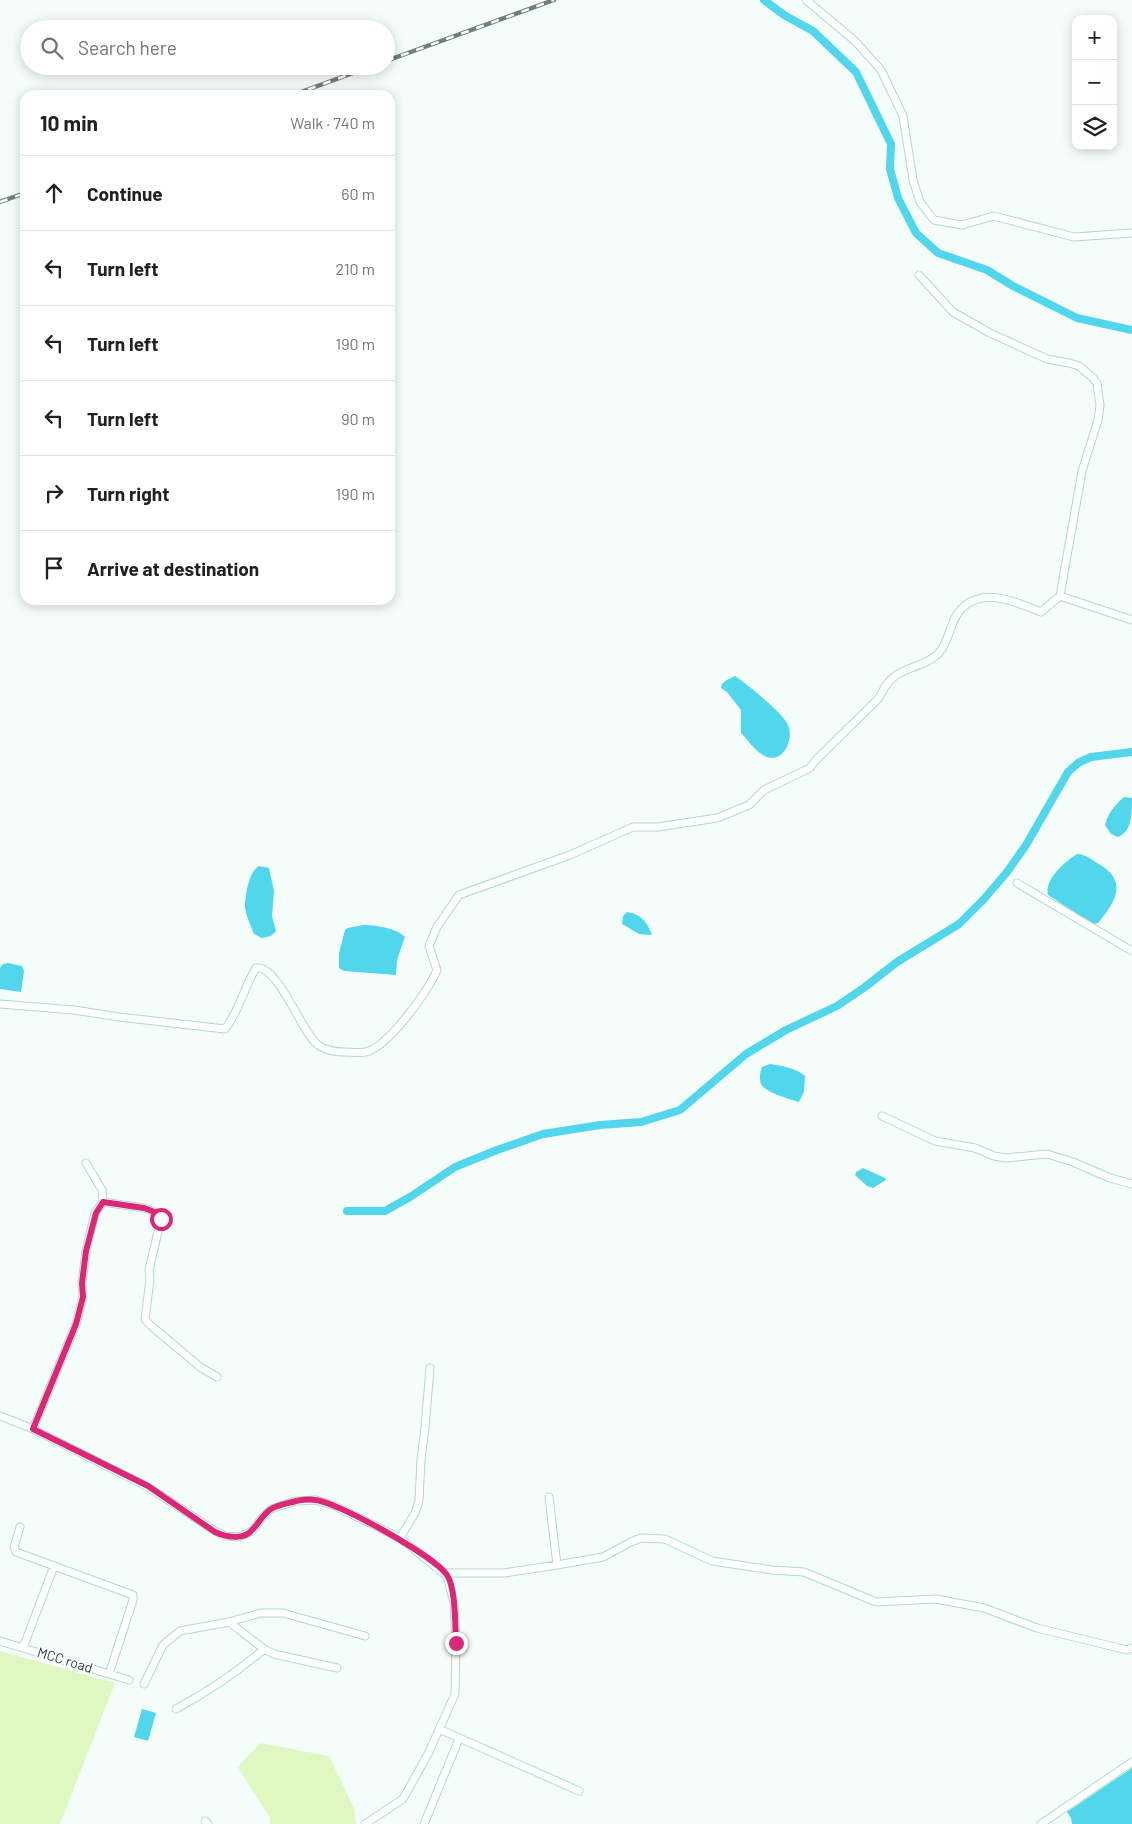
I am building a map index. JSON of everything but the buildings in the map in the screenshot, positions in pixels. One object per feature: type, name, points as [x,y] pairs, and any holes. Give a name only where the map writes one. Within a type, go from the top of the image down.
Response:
[{"type":"street","points":[[806,0],[855,41],[881,70],[903,116],[913,180],[920,202],[934,220],[962,225],[994,216],[1074,237],[1132,233]]},
{"type":"street","points":[[0,1004],[74,1010],[225,1029],[232,1019],[251,976],[256,968],[259,968],[268,971],[277,981],[308,1034],[319,1046],[335,1052],[366,1052],[381,1045],[392,1035],[432,982],[437,970],[429,946],[437,927],[460,895],[570,854],[633,827],[658,827],[716,818],[749,805],[764,790],[810,768],[879,698],[885,686],[895,675],[926,662],[939,652],[956,616],[965,605],[979,597],[1003,598],[1041,612],[1060,596],[1082,471],[1098,420],[1100,405],[1097,383],[1094,378],[1079,366],[1047,359],[990,333],[953,312],[919,275]]},
{"type":"street","points":[[1060,596],[1132,620]]},
{"type":"street","points":[[1017,883],[1132,951]]},
{"type":"street","points":[[882,1116],[935,1141],[975,1148],[994,1156],[1006,1158],[1048,1154],[1073,1162],[1110,1178],[1132,1184]]},
{"type":"street","points":[[33,1429],[76,1324],[83,1297],[82,1283],[86,1251],[96,1213],[103,1202],[102,1190],[86,1162]]},
{"type":"street","points":[[103,1202],[144,1208],[160,1214],[149,1270],[150,1280],[145,1319],[200,1367],[217,1377]]},
{"type":"street","points":[[400,1538],[415,1513],[419,1501],[420,1459],[425,1428],[430,1368]]},
{"type":"street","points":[[0,1416],[33,1429],[148,1486],[215,1532],[225,1536],[238,1537],[252,1531],[260,1519],[271,1509],[296,1501],[316,1500],[335,1506],[400,1538],[445,1573],[454,1603],[456,1643],[455,1694],[428,1754],[403,1799],[365,1824]]},
{"type":"street","points":[[549,1497],[557,1565]]},
{"type":"street","points":[[20,1527],[14,1550],[133,1594],[109,1674]]},
{"type":"street","points":[[445,1573],[504,1573],[557,1565],[603,1557],[641,1538],[665,1539],[712,1561],[772,1570],[804,1572],[876,1602],[936,1599],[984,1608],[1037,1628],[1127,1650],[1132,1648]]},
{"type":"street","points":[[23,1648],[54,1566]]},
{"type":"street","points":[[144,1684],[163,1645],[180,1631],[230,1622],[261,1613],[283,1613],[365,1636]]},
{"type":"street","points":[[230,1622],[264,1650],[337,1668]]},
{"type":"street","name":"MCC road","points":[[0,1641],[129,1680]]},
{"type":"street","points":[[176,1709],[211,1689],[264,1650]]},
{"type":"street","points":[[439,1729],[579,1791]]},
{"type":"street","points":[[424,1824],[459,1738]]},
{"type":"street","points":[[1041,1824],[1132,1762]]},
{"type":"green space","points":[[0,1651],[115,1683],[60,1824],[0,1824]]},
{"type":"green space","points":[[260,1743],[329,1756],[354,1808],[356,1824],[270,1824],[270,1818],[238,1767]]},
{"type":"water","points":[[735,676],[755,691],[787,723],[790,735],[789,741],[787,747],[779,756],[773,758],[763,755],[741,733],[741,710],[727,692],[721,688],[724,682]]},
{"type":"water","points":[[1124,797],[1132,798],[1131,816],[1126,831],[1118,837],[1111,834],[1105,825],[1112,810]]},
{"type":"water","points":[[1077,854],[1083,855],[1099,864],[1114,877],[1116,892],[1114,900],[1098,923],[1093,924],[1048,895],[1049,883],[1052,877],[1061,866]]},
{"type":"water","points":[[259,866],[269,868],[274,891],[272,916],[276,931],[271,936],[262,938],[254,934],[245,907],[250,878]]},
{"type":"water","points":[[627,912],[636,914],[642,919],[648,925],[652,934],[639,934],[622,924],[623,916]]},
{"type":"water","points":[[363,925],[391,929],[405,937],[397,960],[396,975],[344,971],[339,968],[339,953],[345,930]]},
{"type":"water","points":[[8,963],[22,966],[24,971],[21,992],[0,989],[0,968],[3,964]]},
{"type":"water","points":[[770,1064],[793,1069],[805,1076],[804,1092],[799,1102],[773,1093],[761,1084],[762,1067]]},
{"type":"water","points":[[863,1168],[886,1180],[873,1188],[867,1186],[855,1175],[856,1172]]},
{"type":"water","points":[[142,1709],[156,1713],[148,1741],[134,1737]]},
{"type":"water","points":[[1132,1768],[1132,1824],[1072,1824],[1067,1812]]},
{"type":"waterway","points":[[764,0],[784,15],[813,31],[856,72],[891,144],[890,169],[898,198],[916,233],[938,253],[987,270],[1013,286],[1077,318],[1132,330]]},
{"type":"waterway","points":[[347,1211],[385,1211],[455,1167],[543,1134],[600,1125],[641,1122],[680,1110],[746,1054],[786,1030],[837,1006],[897,962],[959,924],[1007,872],[1026,845],[1068,772],[1078,763],[1091,757],[1132,752]]},
{"type":"railway","points":[[395,58],[554,0]]},
{"type":"railway","points":[[307,90],[347,75]]},
{"type":"railway","points":[[0,202],[20,195]]},
{"type":"route","points":[[161,1219],[160,1214],[144,1208],[103,1202],[96,1213],[86,1251],[82,1283],[83,1297],[76,1324],[33,1429],[148,1486],[215,1532],[225,1536],[238,1537],[252,1531],[260,1519],[271,1509],[296,1501],[316,1500],[335,1506],[400,1538],[447,1576],[454,1603],[456,1643]]}]
